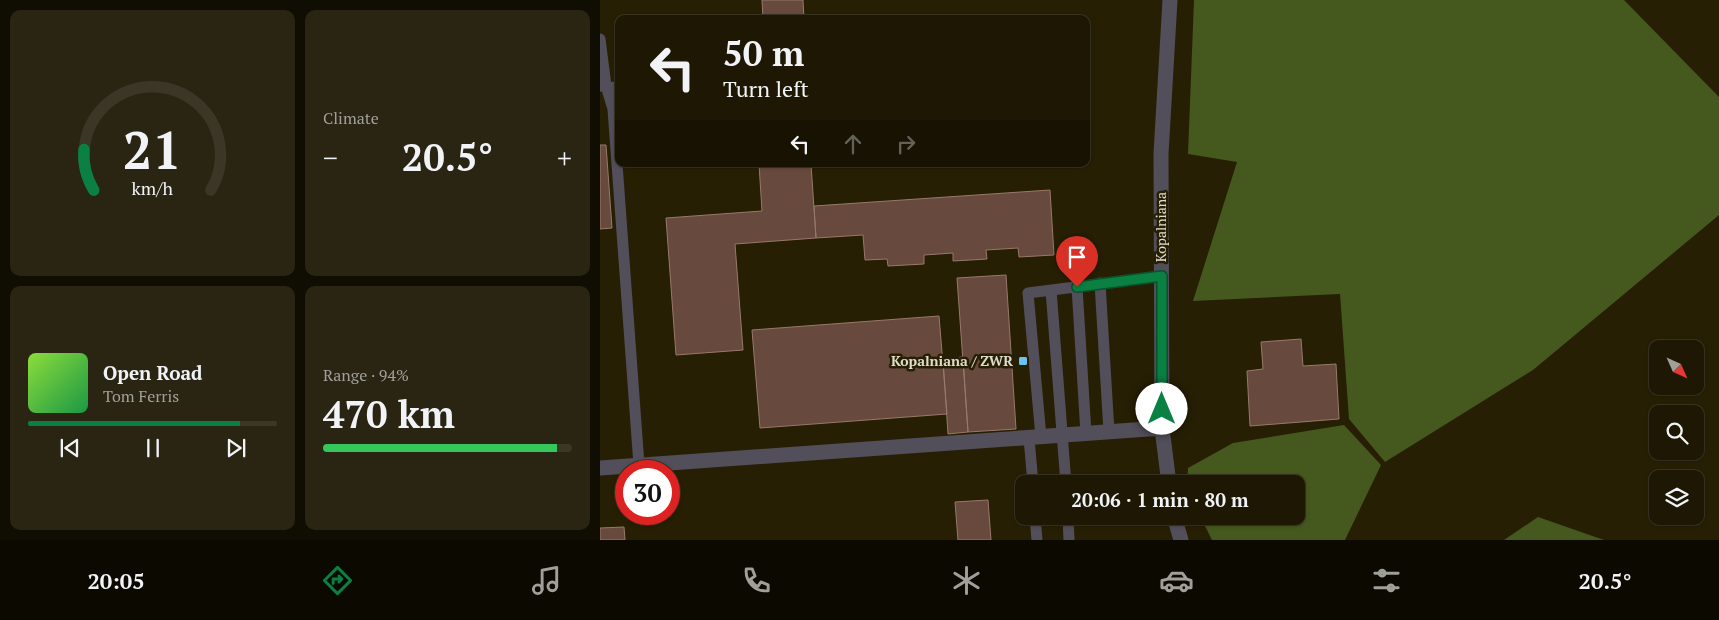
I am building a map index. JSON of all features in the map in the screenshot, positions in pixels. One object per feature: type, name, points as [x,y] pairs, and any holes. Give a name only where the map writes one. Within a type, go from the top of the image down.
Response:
[{"type":"street","name":"Kopalniana","points":[[1169,475],[1162,428],[1162,154],[1170,0]]},
{"type":"street","points":[[680,462],[1162,428]]},
{"type":"street","points":[[600,468],[615,467]]},
{"type":"street","points":[[1177,525],[1181,540]]},
{"type":"lane","points":[[600,39],[603,86],[613,109],[615,136]]},
{"type":"lane","points":[[617,167],[639,460]]},
{"type":"lane","points":[[1033,475],[1035,437],[1028,293],[1162,276]]},
{"type":"lane","points":[[1100,283],[1109,432]]},
{"type":"lane","points":[[1077,287],[1086,434]]},
{"type":"lane","points":[[1052,290],[1065,475]]},
{"type":"lane","points":[[1036,525],[1037,540]]},
{"type":"lane","points":[[1069,525],[1070,540]]},
{"type":"green space","points":[[1194,0],[1624,0],[1719,97],[1719,215],[1533,370],[1385,462],[1349,419],[1340,294],[1193,301],[1237,162],[1188,154]]},
{"type":"green space","points":[[1344,425],[1381,465],[1345,540],[1212,540],[1204,525],[1305,525],[1305,475],[1188,475],[1188,468],[1233,443]]},
{"type":"green space","points":[[1538,517],[1604,540],[1504,540]]},
{"type":"building","points":[[762,0],[803,0],[804,15],[763,15]]},
{"type":"building","points":[[600,145],[606,145],[612,228],[600,229]]},
{"type":"building","points":[[759,167],[811,167],[816,238],[735,244],[743,350],[676,355],[666,218],[762,211]]},
{"type":"building","points":[[1050,190],[1054,255],[1019,257],[1018,248],[986,250],[987,259],[953,261],[953,253],[924,255],[924,264],[888,266],[887,259],[865,260],[863,235],[816,238],[814,206]]},
{"type":"building","points":[[1006,275],[1016,429],[968,432],[957,278]]},
{"type":"building","points":[[939,316],[947,414],[760,428],[752,330]]},
{"type":"building","points":[[1301,339],[1303,366],[1336,364],[1339,419],[1250,426],[1247,371],[1263,369],[1261,342]]},
{"type":"building","points":[[963,357],[968,432],[948,434],[943,359]]},
{"type":"building","points":[[988,500],[991,540],[958,540],[955,502]]},
{"type":"building","points":[[624,527],[625,540],[600,540],[600,528]]},
{"type":"place","name":"Kopalniana / ZWR","points":[[1023,361]]},
{"type":"route","points":[[1077,287],[1162,276],[1162,409]]}]
